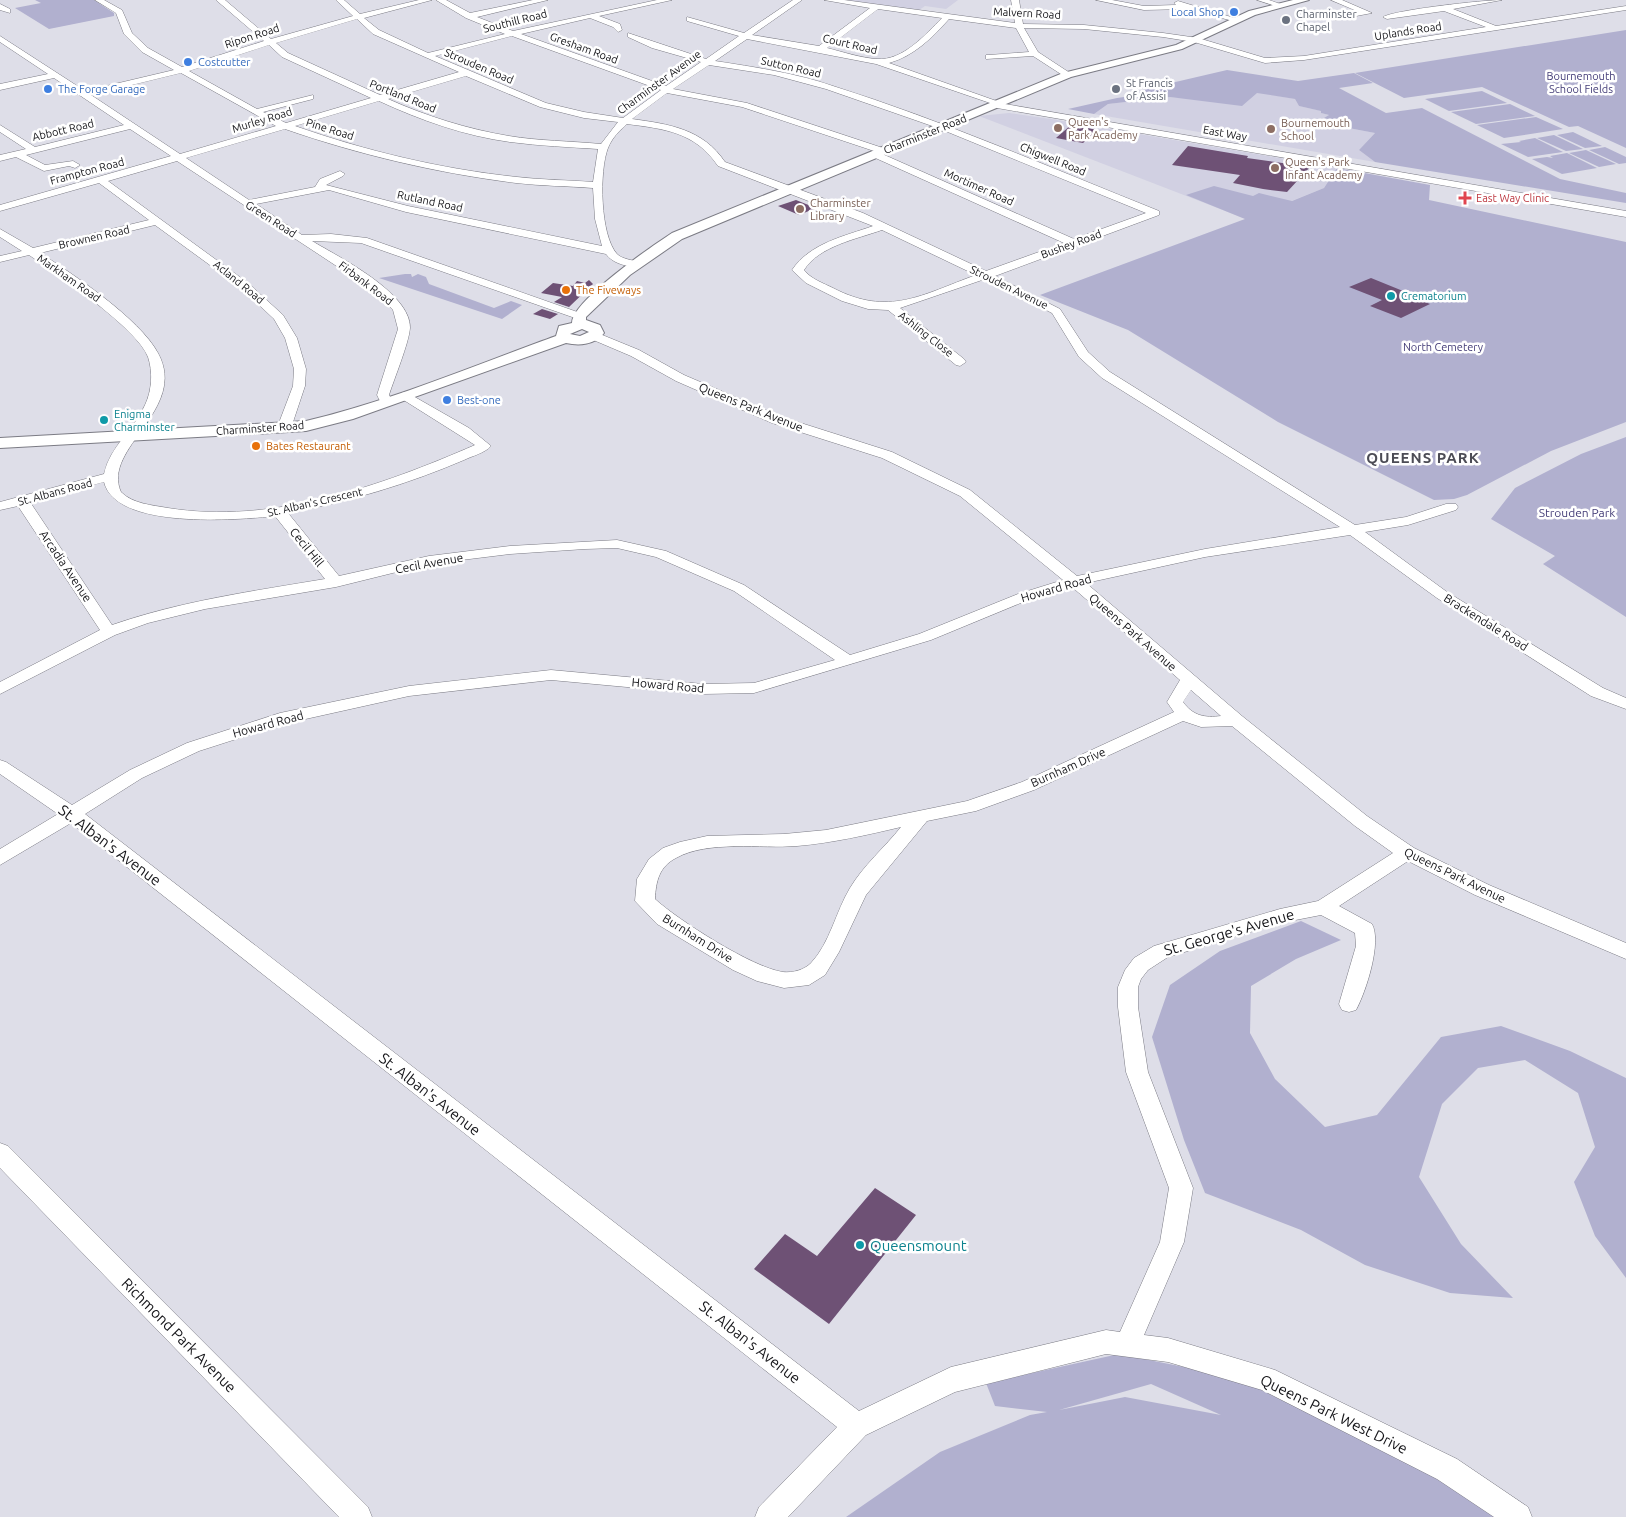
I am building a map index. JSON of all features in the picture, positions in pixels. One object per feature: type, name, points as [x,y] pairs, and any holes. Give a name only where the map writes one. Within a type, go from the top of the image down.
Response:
[{"type":"main road","name":"Charminster Road","points":[[0,443],[306,426],[347,416],[406,396],[565,338],[562,335],[564,329],[579,320],[635,264],[677,236],[878,152],[1002,104],[1067,75],[1179,47],[1237,20],[1279,5],[1304,0]]},
{"type":"main road","points":[[565,338],[580,340],[594,336],[597,330],[579,320]]},
{"type":"street","name":"Pine Road","points":[[99,0],[119,12],[124,27],[135,42],[180,71],[282,126],[344,146],[440,168],[517,180],[596,184]]},
{"type":"street","name":"Portland Road","points":[[220,0],[270,42],[299,62],[376,99],[420,116],[474,132],[542,143],[604,147]]},
{"type":"street","name":"Strouden Road","points":[[340,0],[386,39],[543,105],[584,115],[623,121]]},
{"type":"street","name":"Ripon Road","points":[[84,94],[180,71],[270,42],[428,0]]},
{"type":"street","name":"Gresham Road","points":[[440,0],[469,16],[510,33],[666,89],[744,105],[878,152]]},
{"type":"street","points":[[469,16],[544,0]]},
{"type":"street","name":"Southill Road","points":[[427,56],[510,33],[668,0]]},
{"type":"street","name":"Charminster Avenue","points":[[609,251],[599,209],[596,184],[599,161],[604,147],[623,121],[666,89],[798,0]]},
{"type":"street","name":"Malvern Road","points":[[828,0],[1018,26],[1084,27],[1195,40]]},
{"type":"street","points":[[1015,0],[1018,26],[1032,54],[1067,75]]},
{"type":"street","points":[[1100,0],[1144,8],[1187,7]]},
{"type":"street","points":[[1173,0],[1187,7],[1237,20]]},
{"type":"street","points":[[1261,0],[1279,5]]},
{"type":"street","points":[[1335,0],[1368,13],[1338,18]]},
{"type":"street","points":[[1387,17],[1498,0]]},
{"type":"street","points":[[821,48],[876,7]]},
{"type":"street","points":[[1443,8],[1495,28]]},
{"type":"street","name":"Uplands Road","points":[[1195,40],[1265,60],[1285,61],[1626,8]]},
{"type":"street","points":[[591,16],[617,26],[618,30]]},
{"type":"street","points":[[878,62],[886,61],[912,49],[948,16]]},
{"type":"street","name":"Court Road","points":[[690,19],[746,36],[821,48],[878,62],[1002,104]]},
{"type":"street","name":"Sutton Road","points":[[631,35],[655,46],[708,62],[774,73],[829,87],[943,127]]},
{"type":"street","name":"Green Road","points":[[0,38],[300,238],[331,237],[363,240],[579,320]]},
{"type":"street","points":[[0,50],[14,48]]},
{"type":"street","points":[[989,56],[1032,54]]},
{"type":"street","name":"Murley Road","points":[[180,158],[282,126],[466,73]]},
{"type":"street","points":[[0,87],[56,75]]},
{"type":"street","points":[[255,112],[310,96]]},
{"type":"street","name":"East Way","points":[[1002,104],[1028,106],[1626,208]]},
{"type":"street","name":"East Way","points":[[1002,104],[1626,214]]},
{"type":"street","name":"Strouden Avenue","points":[[623,121],[664,126],[684,132],[712,150],[721,164],[736,172],[790,189],[883,226],[1056,311],[1083,354],[1106,375],[1332,515],[1352,532]]},
{"type":"street","name":"Abbott Road","points":[[0,158],[132,126]]},
{"type":"street","name":"Chigwell Road","points":[[943,127],[1155,213]]},
{"type":"street","points":[[0,128],[32,149]]},
{"type":"street","name":"Mortimer Road","points":[[878,152],[1074,243]]},
{"type":"street","points":[[16,153],[44,168],[70,163],[75,165]]},
{"type":"street","name":"Frampton Road","points":[[0,208],[180,158]]},
{"type":"street","points":[[320,187],[324,181],[340,174]]},
{"type":"street","name":"Acland Road","points":[[101,180],[244,285],[271,308],[284,323],[297,354],[300,369],[299,386],[284,428]]},
{"type":"street","name":"Rutland Road","points":[[247,203],[320,187],[329,187],[406,209],[609,251]]},
{"type":"street","name":"Bushey Road","points":[[891,307],[986,275],[1155,213]]},
{"type":"street","name":"Brownen Road","points":[[0,259],[158,221]]},
{"type":"street","points":[[883,226],[814,254],[801,263],[798,270],[805,278],[853,302],[891,307]]},
{"type":"street","name":"Markham Road","points":[[0,232],[101,300],[138,336],[154,356],[158,386],[155,399],[136,430],[130,436]]},
{"type":"street","name":"Firbank Road","points":[[300,238],[380,291],[398,308],[403,318],[404,329],[383,395],[387,402]]},
{"type":"street","points":[[609,251],[615,258],[635,264]]},
{"type":"street","name":"Ashling Close","points":[[891,307],[960,362]]},
{"type":"street","name":"Queens Park Avenue","points":[[594,336],[635,353],[680,378],[778,420],[887,455],[926,472],[965,493],[1074,581],[1236,720],[1361,821],[1407,853],[1482,890],[1626,950]]},
{"type":"street","name":"St. Alban's Crescent","points":[[109,477],[114,493],[128,504],[166,513],[230,516],[279,511],[393,481],[428,470],[484,446],[453,424],[406,396]]},
{"type":"street","points":[[109,477],[122,446],[130,436]]},
{"type":"street","name":"St. Albans Road","points":[[0,506],[109,477]]},
{"type":"street","name":"Arcadia Avenue","points":[[22,501],[110,632]]},
{"type":"street","points":[[1352,532],[1408,522],[1451,507]]},
{"type":"street","name":"Cecil Hill","points":[[279,511],[336,582]]},
{"type":"street","name":"Howard Road","points":[[0,858],[136,774],[193,747],[280,719],[356,704],[409,690],[551,675],[703,689],[754,688],[925,637],[1022,597],[1074,581],[1205,553],[1352,532]]},
{"type":"street","name":"Brackendale Road","points":[[1352,532],[1467,610],[1597,692],[1626,704]]},
{"type":"street","name":"Cecil Avenue","points":[[0,689],[110,632],[142,620],[227,599],[336,582],[429,560],[510,550],[617,544],[661,554],[739,588],[823,646],[849,661]]},
{"type":"street","points":[[1188,680],[1174,702],[1182,715],[1201,723],[1236,720]]},
{"type":"street","name":"Burnham Drive","points":[[921,816],[858,891],[829,952],[818,968],[802,979],[784,980],[764,975],[740,964],[664,919],[645,901],[644,884],[652,867],[672,852],[689,846],[722,841],[813,838],[921,816],[970,807],[1028,786],[1182,715]]},
{"type":"street","name":"St. Alban's Avenue","points":[[0,766],[72,814],[857,1426]]},
{"type":"street","name":"St. George's Avenue","points":[[1127,1345],[1172,1242],[1180,1188],[1137,1072],[1128,1007],[1128,987],[1132,976],[1141,964],[1161,951],[1271,918],[1323,907],[1407,853]]},
{"type":"street","points":[[1323,907],[1365,929],[1366,946],[1349,1004]]},
{"type":"street","name":"Richmond Park Avenue","points":[[0,1153],[358,1517]]},
{"type":"street","name":"Queens Park West Drive","points":[[769,1517],[857,1426],[951,1380],[1030,1359],[1106,1342],[1168,1350],[1266,1379],[1447,1469],[1518,1517]]},
{"type":"shaded area","points":[[846,0],[958,0],[946,9],[925,6],[919,10]]},
{"type":"shaded area","name":"Bournemouth School","points":[[1257,92],[1295,99],[1299,106],[1322,111],[1321,113],[1329,115],[1325,118],[1341,122],[1338,126],[1375,133],[1359,150],[1375,162],[1094,114],[1108,104],[1170,97],[1202,99]]},
{"type":"shaded area","points":[[1009,113],[1337,168],[1324,188],[1246,219],[979,116]]},
{"type":"green space","points":[[35,0],[94,0],[114,13],[114,16],[49,29],[15,8],[41,3]]},
{"type":"green space","name":"Bournemouth School Fields","points":[[1626,30],[1626,148],[1578,126],[1569,127],[1482,87],[1404,98],[1355,73]]},
{"type":"green space","points":[[1227,70],[1298,81],[1354,73],[1373,83],[1339,88],[1386,113],[1422,108],[1560,179],[1626,193],[1626,203],[1375,162],[1359,150],[1375,133],[1338,126],[1341,122],[1324,118],[1329,115],[1321,113],[1321,111],[1299,106],[1295,99],[1257,93],[1242,106],[1170,97],[1108,104],[1094,114],[1068,109],[1138,95],[1141,90]]},
{"type":"green space","points":[[1482,91],[1507,103],[1449,111],[1425,99]]},
{"type":"green space","points":[[1510,104],[1535,116],[1476,124],[1451,112]]},
{"type":"green space","points":[[1536,117],[1563,129],[1504,138],[1477,125]]},
{"type":"green space","points":[[1573,132],[1602,146],[1585,148],[1557,135]]},
{"type":"green space","points":[[1554,135],[1583,149],[1566,151],[1537,138]]},
{"type":"green space","points":[[1535,138],[1563,152],[1528,157],[1501,144],[1521,142],[1519,141]]},
{"type":"green space","points":[[1605,147],[1626,157],[1626,163],[1619,164],[1589,150]]},
{"type":"green space","points":[[1586,150],[1616,164],[1599,167],[1569,153]]},
{"type":"green space","points":[[1567,153],[1597,168],[1562,174],[1532,159],[1553,158],[1550,156]]},
{"type":"green space","name":"North Cemetery","points":[[1337,168],[1430,185],[1429,200],[1626,242],[1626,422],[1551,451],[1467,495],[1454,499],[1434,500],[1278,422],[1128,330],[1040,295],[1245,219],[1186,195],[1214,186],[1253,196],[1259,193],[1292,201],[1324,188]]},
{"type":"green space","points":[[411,274],[412,277],[418,274],[426,277],[429,284],[494,308],[511,301],[522,305],[502,319],[379,278]]},
{"type":"green space","name":"Strouden Park","points":[[1626,437],[1626,617],[1543,564],[1555,556],[1491,519],[1515,488],[1581,454]]},
{"type":"green space","points":[[1301,921],[1341,940],[1296,959],[1251,986],[1250,1033],[1275,1079],[1325,1127],[1377,1115],[1441,1037],[1501,1026],[1570,1051],[1626,1078],[1626,1278],[1595,1236],[1574,1182],[1595,1147],[1578,1093],[1525,1060],[1478,1068],[1442,1104],[1419,1177],[1461,1244],[1513,1298],[1450,1293],[1365,1265],[1301,1230],[1205,1193],[1184,1140],[1152,1037],[1170,985],[1220,951]]},
{"type":"green space","points":[[1119,1354],[1234,1377],[1441,1477],[1503,1517],[846,1517],[940,1452],[1030,1415],[1047,1412],[995,1406],[986,1383]],"holes":[[[1151,1384],[1221,1415],[1125,1397],[1059,1410]]]},
{"type":"building","points":[[1071,125],[1098,130],[1083,143],[1056,138]]},
{"type":"building","name":"Queen's Park Infant Academy","points":[[1188,146],[1248,156],[1247,158],[1310,167],[1287,192],[1263,189],[1233,183],[1240,175],[1172,165]]},
{"type":"building","name":"Charminster Library","points":[[796,200],[816,208],[799,215],[778,206]]},
{"type":"building","name":"Crematorium","points":[[1371,278],[1403,291],[1399,292],[1430,304],[1401,318],[1370,306],[1382,300],[1349,287]]},
{"type":"building","name":"The Fiveways","points":[[589,280],[593,284],[569,307],[554,302],[562,297],[541,293],[553,283],[573,286],[577,281],[585,283]]},
{"type":"building","points":[[542,309],[558,314],[550,319],[533,314]]},
{"type":"building","name":"Queensmount","points":[[875,1188],[916,1215],[829,1324],[754,1269],[785,1234],[817,1256]]},
{"type":"place","name":"Local Shop","points":[[1234,12]]},
{"type":"place","name":"Charminster Chapel","points":[[1286,20]]},
{"type":"place","name":"Costcutter","points":[[188,62]]},
{"type":"place","name":"The Forge Garage","points":[[48,89]]},
{"type":"place","name":"St Francis of Assisi","points":[[1116,89]]},
{"type":"place","name":"Queen's Park Academy","points":[[1058,128]]},
{"type":"place","name":"Bournemouth School","points":[[1271,129]]},
{"type":"place","name":"Queen's Park Infant Academy","points":[[1275,168]]},
{"type":"place","name":"East Way Clinic","points":[[1465,198]]},
{"type":"place","name":"Charminster Library","points":[[800,209]]},
{"type":"place","name":"The Fiveways","points":[[566,290]]},
{"type":"place","name":"Crematorium","points":[[1391,296]]},
{"type":"place","name":"Best-one","points":[[447,400]]},
{"type":"place","name":"Enigma Charminster","points":[[104,420]]},
{"type":"place","name":"Bates Restaurant","points":[[256,446]]},
{"type":"place","name":"Queensmount","points":[[860,1245]]},
{"type":"district","name":"QUEENS PARK","points":[[1423,457]]}]
